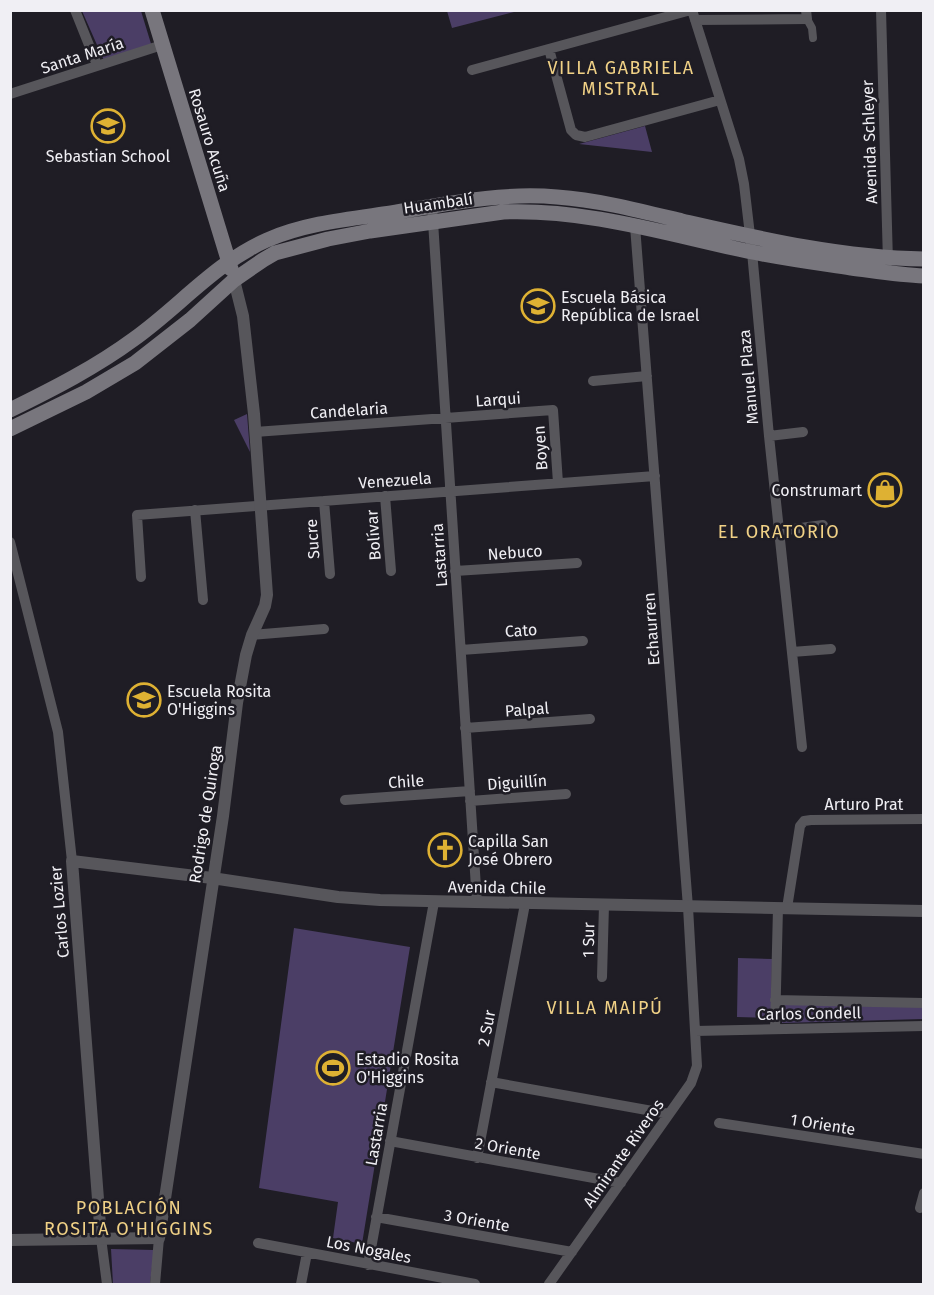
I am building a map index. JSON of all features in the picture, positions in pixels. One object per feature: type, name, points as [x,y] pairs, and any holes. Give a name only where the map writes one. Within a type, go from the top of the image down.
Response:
[{"type":"main road","name":"Rosauro Acuña","points":[[152,10],[234,280]]},
{"type":"main road","name":"Huambalí","points":[[10,429],[86,392],[135,363],[190,320],[234,280],[275,253],[328,238],[522,195],[558,197],[625,208],[888,265],[924,276]]},
{"type":"main road","name":"Huambalí","points":[[10,410],[56,387],[135,339],[229,262],[268,240],[294,230],[326,223],[433,214],[522,212],[580,215],[752,252],[823,264],[888,265],[924,259]]},
{"type":"street","points":[[75,10],[97,66]]},
{"type":"street","name":"Avenida Schleyer","points":[[881,10],[888,265]]},
{"type":"street","points":[[472,70],[693,14],[807,15],[813,38]]},
{"type":"street","name":"Manuel Plaza","points":[[693,14],[739,159],[744,184],[802,747]]},
{"type":"street","name":"Santa María","points":[[10,94],[162,45]]},
{"type":"street","points":[[549,49],[571,130],[576,135],[585,137],[720,100]]},
{"type":"street","name":"Lastarria","points":[[433,214],[477,903]]},
{"type":"street","name":"Echaurren","points":[[635,226],[688,907],[695,1031]]},
{"type":"street","name":"Rodrigo de Quiroga","points":[[155,1284],[159,1238],[231,760],[237,703],[246,655],[267,595],[255,432],[243,316],[234,280]]},
{"type":"street","points":[[593,381],[647,376]]},
{"type":"street","name":"Larqui","points":[[446,418],[553,410]]},
{"type":"street","name":"Boyen","points":[[553,410],[558,483]]},
{"type":"street","name":"Candelaria","points":[[255,432],[446,418]]},
{"type":"street","points":[[769,436],[803,432]]},
{"type":"street","name":"Venezuela","points":[[141,577],[137,515],[655,476]]},
{"type":"street","name":"Bolívar","points":[[385,496],[390,571]]},
{"type":"street","name":"Sucre","points":[[324,501],[330,574]]},
{"type":"street","points":[[195,510],[202,600]]},
{"type":"street","points":[[779,531],[823,525]]},
{"type":"street","name":"Carlos Lozier","points":[[10,542],[58,732],[72,861],[101,1238],[107,1284]]},
{"type":"street","name":"Nebuco","points":[[455,571],[577,563]]},
{"type":"street","points":[[252,635],[324,629]]},
{"type":"street","name":"Cato","points":[[460,650],[583,641]]},
{"type":"street","points":[[792,652],[831,649]]},
{"type":"street","name":"Palpal","points":[[465,728],[590,719]]},
{"type":"street","name":"Diguillín","points":[[470,796],[566,794]]},
{"type":"street","name":"Chile","points":[[345,800],[470,796]]},
{"type":"street","name":"Arturo Prat","points":[[783,908],[800,826],[804,821],[811,819],[924,819]]},
{"type":"street","name":"Avenida Chile","points":[[72,861],[212,878],[338,897],[390,901],[924,911]]},
{"type":"street","name":"Lastarria","points":[[368,1264],[434,902]]},
{"type":"street","name":"2 Sur","points":[[477,1158],[525,903]]},
{"type":"street","name":"1 Sur","points":[[602,977],[604,905]]},
{"type":"street","points":[[774,1029],[783,908]]},
{"type":"street","name":"Carlos Condell","points":[[775,1000],[924,1003]]},
{"type":"street","name":"Carlos Condell","points":[[695,1031],[924,1026]]},
{"type":"street","name":"Almirante Riveros","points":[[549,1284],[691,1083],[696,1072],[697,1061],[695,1031]]},
{"type":"street","points":[[491,1082],[669,1114]]},
{"type":"street","name":"1 Oriente","points":[[719,1123],[924,1154]]},
{"type":"street","name":"2 Oriente","points":[[390,1141],[621,1183]]},
{"type":"street","points":[[920,1208],[924,1193]]},
{"type":"street","name":"3 Oriente","points":[[376,1217],[572,1252]]},
{"type":"street","points":[[10,1240],[159,1238]]},
{"type":"street","name":"Los Nogales","points":[[258,1243],[475,1284]]},
{"type":"street","points":[[300,1284],[307,1253]]},
{"type":"shaded area","points":[[447,10],[518,11],[452,28]]},
{"type":"shaded area","points":[[82,11],[141,11],[152,47],[105,63]]},
{"type":"shaded area","points":[[645,126],[652,152],[579,144]]},
{"type":"shaded area","points":[[247,414],[250,452],[234,420]]},
{"type":"shaded area","name":"Estadio Rosita O'Higgins","points":[[294,928],[410,947],[362,1244],[333,1238],[338,1202],[259,1188]]},
{"type":"shaded area","points":[[738,958],[772,959],[771,1018],[737,1017]]},
{"type":"shaded area","points":[[782,1005],[923,1005],[923,1019],[782,1023]]},
{"type":"shaded area","points":[[111,1249],[154,1250],[150,1284],[113,1284]]},
{"type":"place","name":"Sebastian School","points":[[108,126]]},
{"type":"place","name":"Escuela Básica República de Israel","points":[[538,306]]},
{"type":"place","name":"Construmart","points":[[885,490]]},
{"type":"place","name":"Escuela Rosita O'Higgins","points":[[144,700]]},
{"type":"place","name":"Capilla San José Obrero","points":[[445,850]]},
{"type":"place","name":"Estadio Rosita O'Higgins","points":[[333,1068]]},
{"type":"district","name":"VILLA GABRIELA MISTRAL","points":[[621,78]]},
{"type":"district","name":"EL ORATORIO","points":[[779,532]]},
{"type":"district","name":"VILLA MAIPÚ","points":[[605,1008]]},
{"type":"district","name":"POBLACIÓN ROSITA O'HIGGINS","points":[[129,1218]]}]
